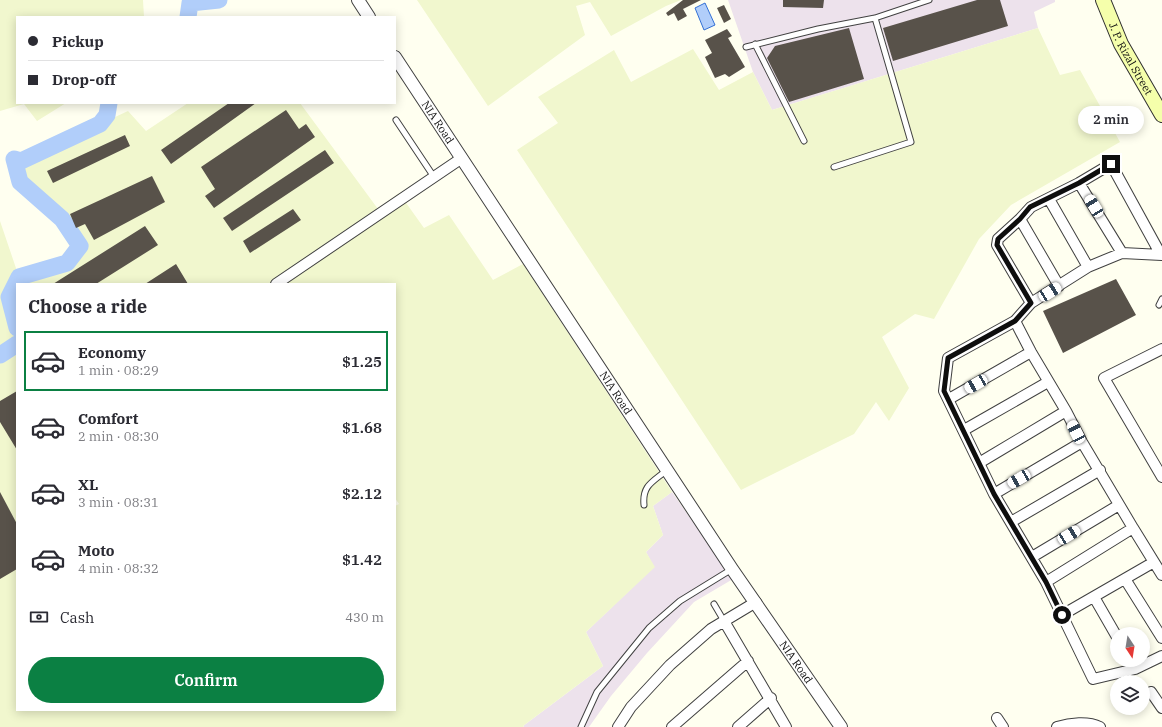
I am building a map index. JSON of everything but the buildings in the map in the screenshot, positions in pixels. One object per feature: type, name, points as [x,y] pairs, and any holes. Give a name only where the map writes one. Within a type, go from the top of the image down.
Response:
[{"type":"main road","name":"J. P. Rizal Street","points":[[1103,0],[1121,44],[1162,115]]},
{"type":"street","points":[[358,0],[368,16]]},
{"type":"street","name":"NIA Road","points":[[396,59],[668,469],[732,569],[841,727]]},
{"type":"street","points":[[277,283],[462,158]]},
{"type":"street","points":[[1031,303],[997,245],[998,239],[1020,219],[1030,207],[1049,199],[1111,164],[1162,255]]},
{"type":"street","points":[[1079,183],[1122,253]]},
{"type":"street","points":[[1049,199],[1088,268]]},
{"type":"street","points":[[1020,219],[1059,286]]},
{"type":"street","points":[[1125,667],[1093,679],[1046,582],[994,494],[944,391],[948,358],[1015,321],[1031,303],[1088,268],[1122,253],[1162,255]]},
{"type":"street","points":[[1015,321],[1082,442],[1162,575]]},
{"type":"street","points":[[949,399],[1031,352]]},
{"type":"street","points":[[1161,352],[1104,378],[1162,477]]},
{"type":"street","points":[[964,430],[1048,382]]},
{"type":"street","points":[[979,462],[1066,411]]},
{"type":"street","points":[[994,494],[1082,442]]},
{"type":"street","points":[[1011,522],[1100,470]]},
{"type":"street","points":[[1032,557],[1119,505]]},
{"type":"street","points":[[1046,582],[1133,528]]},
{"type":"street","points":[[1062,615],[1154,562]]},
{"type":"street","points":[[1125,579],[1162,638]]},
{"type":"street","points":[[1094,597],[1111,627]]},
{"type":"street","points":[[618,727],[631,707],[670,665],[711,629],[756,602]]},
{"type":"street","points":[[724,621],[771,698],[786,727]]},
{"type":"street","points":[[1150,659],[1162,656]]},
{"type":"street","points":[[672,727],[748,661]]},
{"type":"street","points":[[1151,692],[1162,708]]},
{"type":"street","points":[[738,727],[771,698]]},
{"type":"street","points":[[997,718],[1003,727]]},
{"type":"street","points":[[1057,727],[1080,724],[1096,725],[1100,727]]},
{"type":"lane","points":[[746,47],[818,29],[875,18],[929,0]]},
{"type":"lane","points":[[834,166],[911,142],[875,18]]},
{"type":"lane","points":[[756,44],[804,141]]},
{"type":"lane","points":[[396,120],[434,177]]},
{"type":"lane","points":[[1159,305],[1162,299]]},
{"type":"lane","points":[[644,505],[643,496],[646,488],[668,469]]},
{"type":"lane","points":[[582,727],[597,692],[649,628],[680,601],[732,569]]},
{"type":"lane","points":[[714,604],[724,621]]},
{"type":"shaded area","points":[[728,0],[1055,0],[1055,2],[1034,12],[1038,28],[772,110],[753,72]]},
{"type":"shaded area","points":[[672,492],[733,579],[694,602],[647,653],[611,696],[589,727],[524,727],[523,726],[603,666],[586,632],[654,567],[646,552],[663,535],[653,506]]},
{"type":"green space","points":[[0,0],[143,0],[144,16],[16,16],[16,104],[24,104],[0,111]]},
{"type":"green space","points":[[417,0],[681,0],[666,6],[611,36],[590,2],[576,6],[585,35],[488,106]]},
{"type":"green space","points":[[1038,28],[1060,75],[1080,70],[1120,142],[1011,205],[979,239],[934,319],[915,314],[882,337],[909,388],[889,421],[876,402],[854,434],[741,490],[517,150],[558,123],[538,97],[614,50],[631,82],[693,49],[719,90],[753,72],[772,110]]},
{"type":"green space","points":[[24,104],[64,104],[37,121]]},
{"type":"green space","points":[[186,104],[301,104],[378,209],[399,193],[424,228],[449,215],[493,280],[523,264],[672,492],[653,506],[663,535],[646,552],[655,567],[586,632],[603,666],[523,726],[524,727],[0,727],[0,221],[19,277],[67,263],[80,246],[62,219],[20,182],[14,159],[21,161],[128,111],[146,131]]},
{"type":"water","points":[[705,3],[715,25],[704,30],[695,8]]},
{"type":"waterway","points":[[188,16],[190,3],[219,0]]},
{"type":"waterway","points":[[16,283],[19,277],[67,263],[80,246],[62,219],[20,182],[14,159],[21,161],[100,124],[107,115],[109,104]]},
{"type":"waterway","points":[[16,283],[9,297],[16,324]]},
{"type":"waterway","points":[[0,355],[16,345]]},
{"type":"route","points":[[1062,615],[1046,582],[994,494],[944,391],[948,358],[1015,321],[1031,303],[997,245],[998,239],[1020,219],[1030,207],[1049,199],[1111,164]]}]
